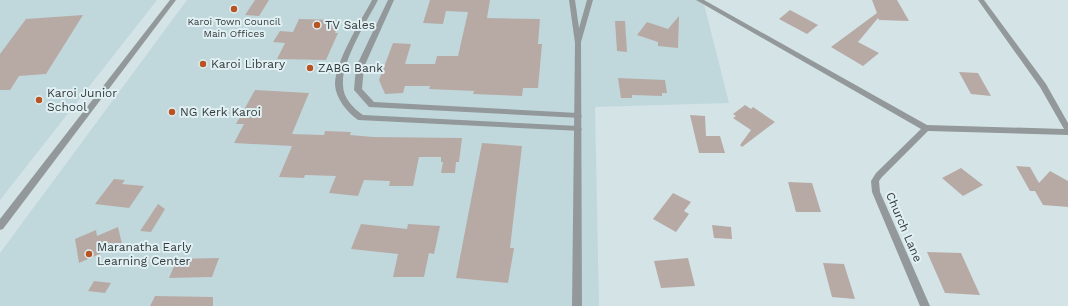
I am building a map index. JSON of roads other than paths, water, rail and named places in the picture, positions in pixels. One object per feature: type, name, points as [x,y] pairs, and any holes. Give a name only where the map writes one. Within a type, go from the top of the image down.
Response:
[{"type":"street","points":[[0,226],[173,0]]},
{"type":"street","points":[[375,0],[360,67],[358,90],[372,105],[578,116]]},
{"type":"street","points":[[391,0],[366,37],[341,68],[339,85],[350,110],[361,118],[578,129]]},
{"type":"street","points":[[572,0],[578,43],[577,306]]},
{"type":"street","points":[[578,43],[590,0]]},
{"type":"street","points":[[699,0],[926,128],[1068,131]]},
{"type":"street","points":[[981,0],[1043,86],[1068,131]]},
{"type":"street","points":[[408,120],[412,107]]},
{"type":"street","name":"Church Lane","points":[[925,306],[876,192],[875,181],[926,128]]},
{"type":"place","name":"Karoi Town Council Main Offices","points":[[234,9]]},
{"type":"place","name":"TV Sales","points":[[317,25]]},
{"type":"place","name":"Karoi Library","points":[[203,64]]},
{"type":"place","name":"ZABG Bank","points":[[310,68]]},
{"type":"place","name":"Karoi Junior School","points":[[39,100]]},
{"type":"place","name":"NG Kerk Karoi","points":[[172,112]]},
{"type":"place","name":"Maranatha Early Learning Center","points":[[89,254]]}]
